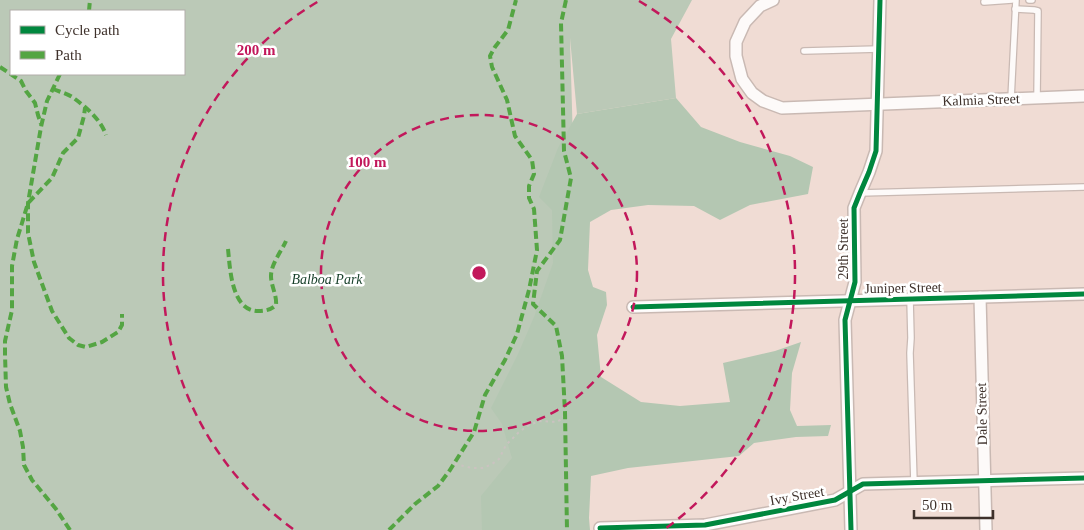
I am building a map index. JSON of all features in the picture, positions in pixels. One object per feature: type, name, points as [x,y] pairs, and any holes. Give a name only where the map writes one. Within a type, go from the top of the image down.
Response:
[{"type":"street","name":"Kalmia Street","points":[[772,0],[760,6],[745,22],[736,42],[736,56],[742,79],[752,92],[763,101],[782,108],[1084,96]]},
{"type":"street","name":"29th Street","points":[[850,530],[845,320],[855,282],[854,208],[876,151],[880,0]]},
{"type":"street","name":"Juniper Street","points":[[633,307],[1084,294]]},
{"type":"street","name":"Dale Street","points":[[980,297],[986,530]]},
{"type":"street","name":"Ivy Street","points":[[600,528],[704,525],[835,500],[863,484],[1084,478]]},
{"type":"lane","points":[[984,2],[1012,0]]},
{"type":"lane","points":[[1011,99],[1016,0]]},
{"type":"lane","points":[[1015,9],[1038,11],[1037,98]]},
{"type":"lane","points":[[804,51],[879,49]]},
{"type":"lane","points":[[860,193],[1084,187]]},
{"type":"lane","points":[[910,299],[914,483]]},
{"type":"path","points":[[455,464],[472,468],[483,468],[492,464],[499,459],[506,446],[527,426],[539,421],[557,422],[565,412]]},
{"type":"green space","name":"Balboa Park","points":[[0,0],[692,0],[671,39],[676,98],[577,114],[570,38],[584,530],[0,530]]},
{"type":"green space","points":[[676,98],[701,127],[740,142],[790,156],[813,167],[808,194],[750,205],[720,220],[694,206],[648,205],[611,210],[590,222],[588,270],[593,287],[606,292],[607,305],[597,335],[601,377],[641,402],[680,406],[730,402],[723,363],[775,351],[801,342],[792,373],[790,410],[797,426],[831,425],[828,436],[796,437],[754,443],[739,456],[628,468],[591,476],[590,530],[482,530],[481,496],[512,458],[502,424],[491,408],[534,317],[553,263],[552,210],[539,197],[558,148],[577,114]]},
{"type":"marked path","points":[[89,10],[90,0]]},
{"type":"marked path","points":[[389,530],[415,504],[438,486],[474,432],[485,395],[517,334],[529,290],[537,250],[534,209],[529,198],[529,186],[534,174],[532,160],[515,136],[507,100],[492,67],[490,56],[508,30],[516,0]]},
{"type":"marked path","points":[[566,0],[561,23],[564,151],[571,178],[560,240],[537,271],[533,304],[556,326],[562,356],[567,530]]},
{"type":"marked path","points":[[0,67],[10,74]]},
{"type":"marked path","points":[[12,75],[21,81],[35,103],[41,124]]},
{"type":"marked path","points":[[60,75],[47,101],[28,203],[28,233],[34,262],[52,311],[69,338],[78,345],[86,347],[102,342],[118,332],[122,325],[122,314]]},
{"type":"marked path","points":[[53,89],[70,96],[84,106],[97,119],[106,135]]},
{"type":"marked path","points":[[70,530],[56,509],[32,480],[24,465],[20,431],[6,387],[5,341],[12,310],[12,266],[17,239],[28,203],[52,178],[63,153],[78,138],[85,108]]},
{"type":"marked path","points":[[228,249],[231,277],[237,296],[242,304],[249,309],[263,311],[276,305],[271,272],[286,241]]},
{"type":"cycle path","points":[[851,530],[845,320],[855,282],[854,208],[876,151],[880,0]]},
{"type":"cycle path","points":[[633,307],[1084,294]]},
{"type":"cycle path","points":[[600,528],[705,525],[835,500],[863,484],[1084,478]]}]
